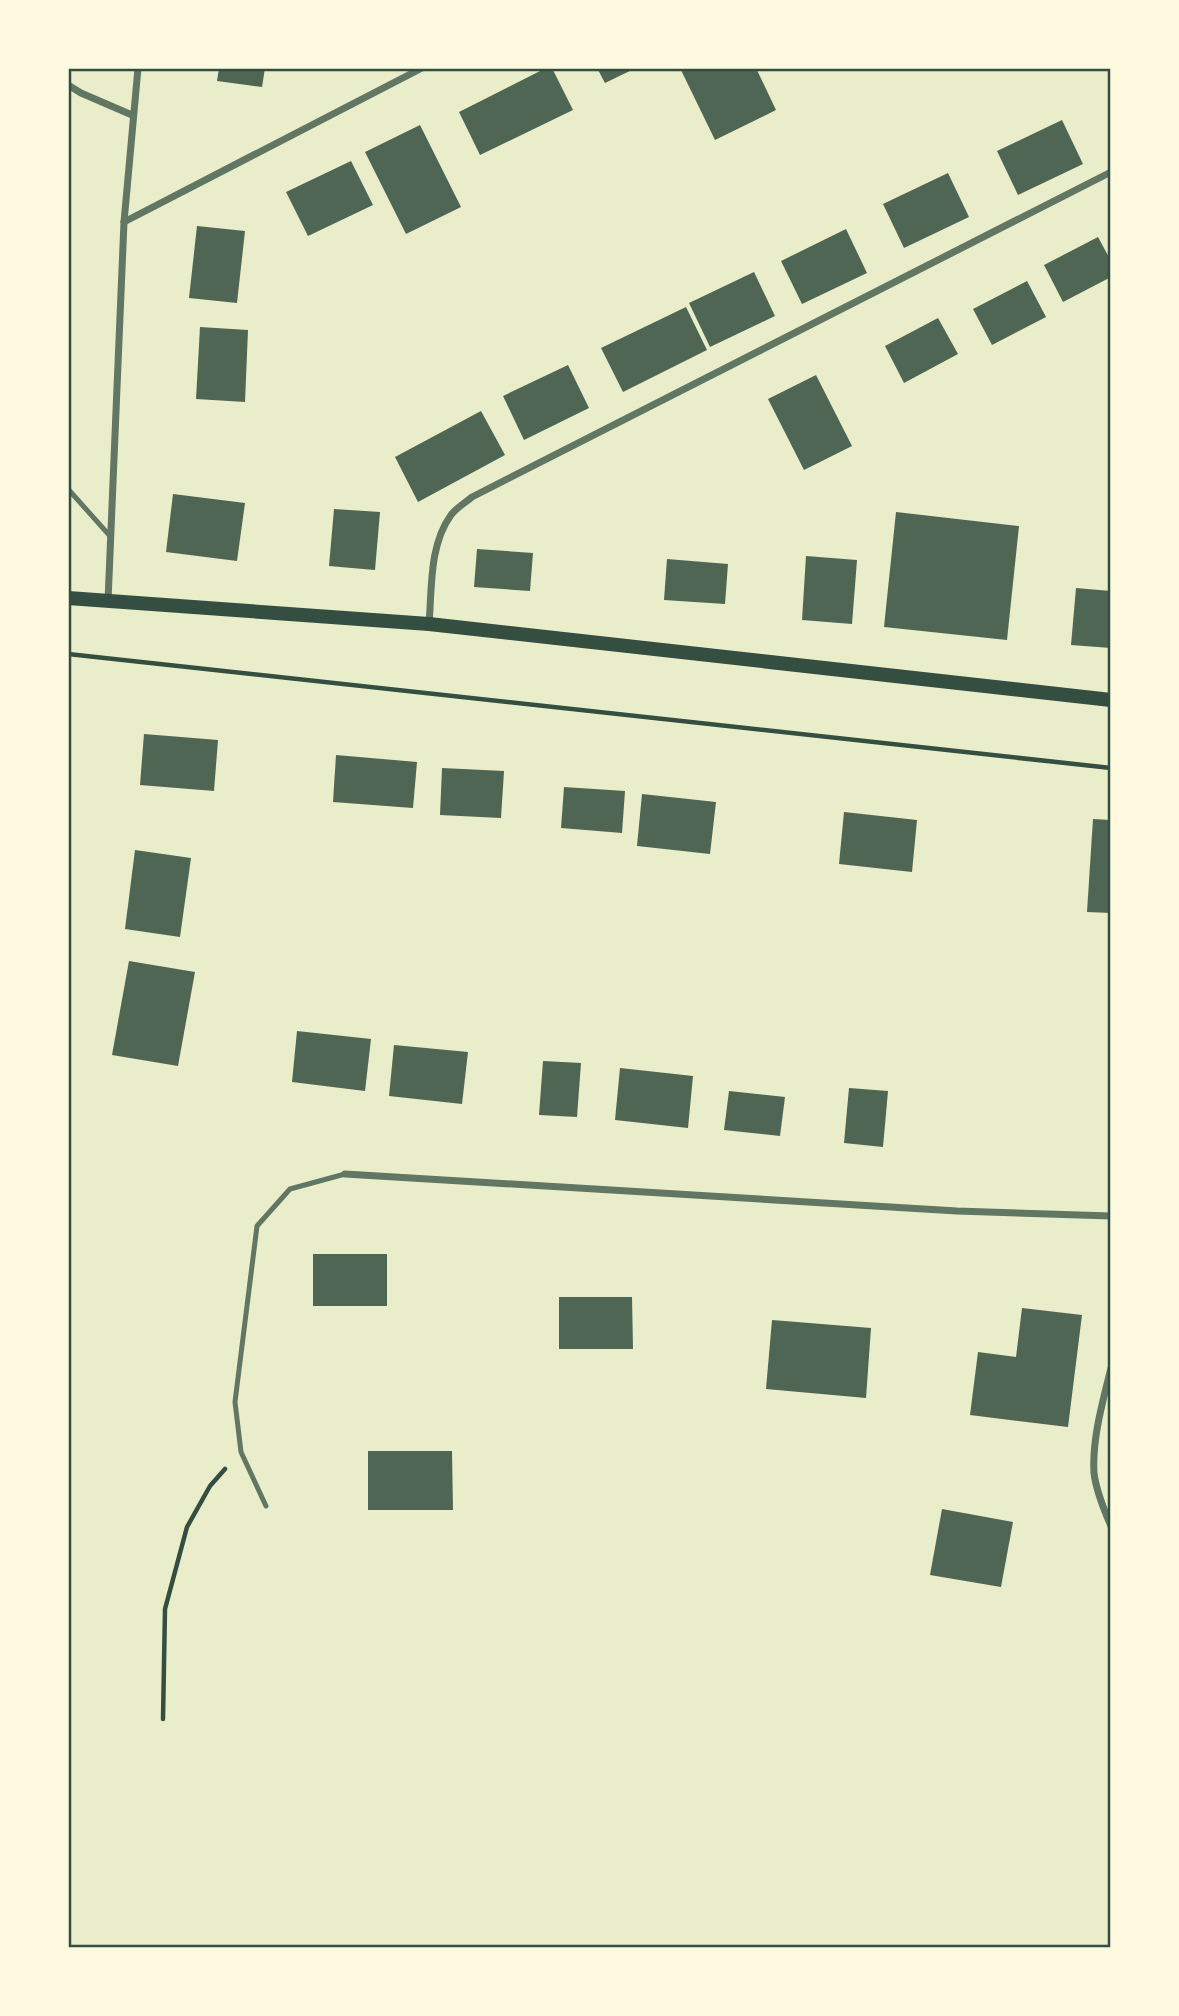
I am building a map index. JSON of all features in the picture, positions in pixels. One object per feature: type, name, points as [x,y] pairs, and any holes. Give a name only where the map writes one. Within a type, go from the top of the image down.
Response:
[{"type":"main road","points":[[68,598],[429,624],[1111,700]]},
{"type":"street","points":[[108,601],[124,222],[138,68]]},
{"type":"street","points":[[124,222],[422,68]]},
{"type":"street","points":[[68,85],[132,115]]},
{"type":"street","points":[[429,624],[435,558],[440,536],[452,514],[472,497],[1111,172]]},
{"type":"street","points":[[345,1174],[957,1212],[1111,1216]]},
{"type":"street","points":[[1111,1368],[1098,1424],[1094,1473],[1111,1526]]},
{"type":"lane","points":[[68,489],[110,537]]},
{"type":"lane","points":[[266,1506],[241,1452],[235,1402],[257,1227],[290,1189],[345,1174]]},
{"type":"path","points":[[68,654],[1111,768]]},
{"type":"path","points":[[163,1719],[165,1609],[187,1527],[210,1486],[241,1452]]},
{"type":"building","points":[[219,68],[265,68],[262,87],[217,81]]},
{"type":"building","points":[[546,68],[552,68],[573,110],[480,155],[459,112]]},
{"type":"building","points":[[597,68],[636,68],[605,83]]},
{"type":"building","points":[[680,68],[756,68],[776,110],[715,140]]},
{"type":"building","points":[[1062,120],[1083,164],[1018,195],[997,151]]},
{"type":"building","points":[[420,125],[461,207],[406,234],[365,152]]},
{"type":"building","points":[[351,161],[373,205],[308,236],[286,192]]},
{"type":"building","points":[[948,173],[969,217],[904,248],[883,204]]},
{"type":"building","points":[[197,226],[245,231],[237,303],[189,298]]},
{"type":"building","points":[[846,229],[867,273],[802,304],[781,261]]},
{"type":"building","points":[[1098,237],[1111,261],[1111,277],[1063,302],[1044,265]]},
{"type":"building","points":[[754,272],[775,316],[710,347],[689,303]]},
{"type":"building","points":[[1027,281],[1046,317],[992,345],[973,309]]},
{"type":"building","points":[[686,307],[707,350],[623,392],[601,348]]},
{"type":"building","points":[[938,318],[958,354],[904,383],[885,346]]},
{"type":"building","points":[[200,327],[248,330],[245,402],[196,399]]},
{"type":"building","points":[[568,365],[589,408],[524,440],[503,396]]},
{"type":"building","points":[[816,375],[852,446],[804,470],[768,399]]},
{"type":"building","points":[[481,411],[505,455],[418,502],[395,457]]},
{"type":"building","points":[[173,494],[245,503],[237,561],[166,552]]},
{"type":"building","points":[[334,509],[380,512],[375,570],[329,566]]},
{"type":"building","points":[[896,512],[1019,526],[1007,640],[884,627]]},
{"type":"building","points":[[477,549],[533,553],[530,591],[474,587]]},
{"type":"building","points":[[806,556],[857,560],[852,624],[802,620]]},
{"type":"building","points":[[667,559],[728,564],[725,604],[664,600]]},
{"type":"building","points":[[1076,588],[1111,591],[1111,648],[1071,645]]},
{"type":"building","points":[[144,734],[218,740],[214,791],[140,785]]},
{"type":"building","points":[[336,755],[417,762],[413,808],[333,802]]},
{"type":"building","points":[[442,768],[504,771],[501,818],[440,815]]},
{"type":"building","points":[[564,787],[625,791],[622,833],[561,828]]},
{"type":"building","points":[[642,794],[716,802],[710,854],[637,846]]},
{"type":"building","points":[[844,812],[917,820],[912,872],[839,864]]},
{"type":"building","points":[[1093,819],[1111,820],[1111,913],[1087,912]]},
{"type":"building","points":[[135,850],[191,858],[180,937],[125,929]]},
{"type":"building","points":[[129,961],[195,972],[178,1066],[112,1055]]},
{"type":"building","points":[[297,1031],[371,1039],[365,1091],[292,1082]]},
{"type":"building","points":[[394,1045],[468,1052],[462,1104],[389,1096]]},
{"type":"building","points":[[543,1061],[581,1063],[577,1117],[539,1115]]},
{"type":"building","points":[[620,1068],[693,1076],[688,1128],[615,1120]]},
{"type":"building","points":[[849,1088],[888,1091],[883,1147],[844,1143]]},
{"type":"building","points":[[729,1091],[785,1097],[780,1136],[724,1130]]},
{"type":"building","points":[[313,1254],[387,1254],[387,1306],[313,1306]]},
{"type":"building","points":[[559,1297],[632,1297],[633,1349],[559,1349]]},
{"type":"building","points":[[1022,1308],[1082,1315],[1068,1427],[970,1415],[978,1352],[1016,1357]]},
{"type":"building","points":[[772,1320],[871,1328],[866,1398],[766,1389]]},
{"type":"building","points":[[368,1451],[452,1451],[453,1510],[368,1510]]},
{"type":"building","points":[[942,1509],[1013,1522],[1001,1587],[930,1575]]}]
